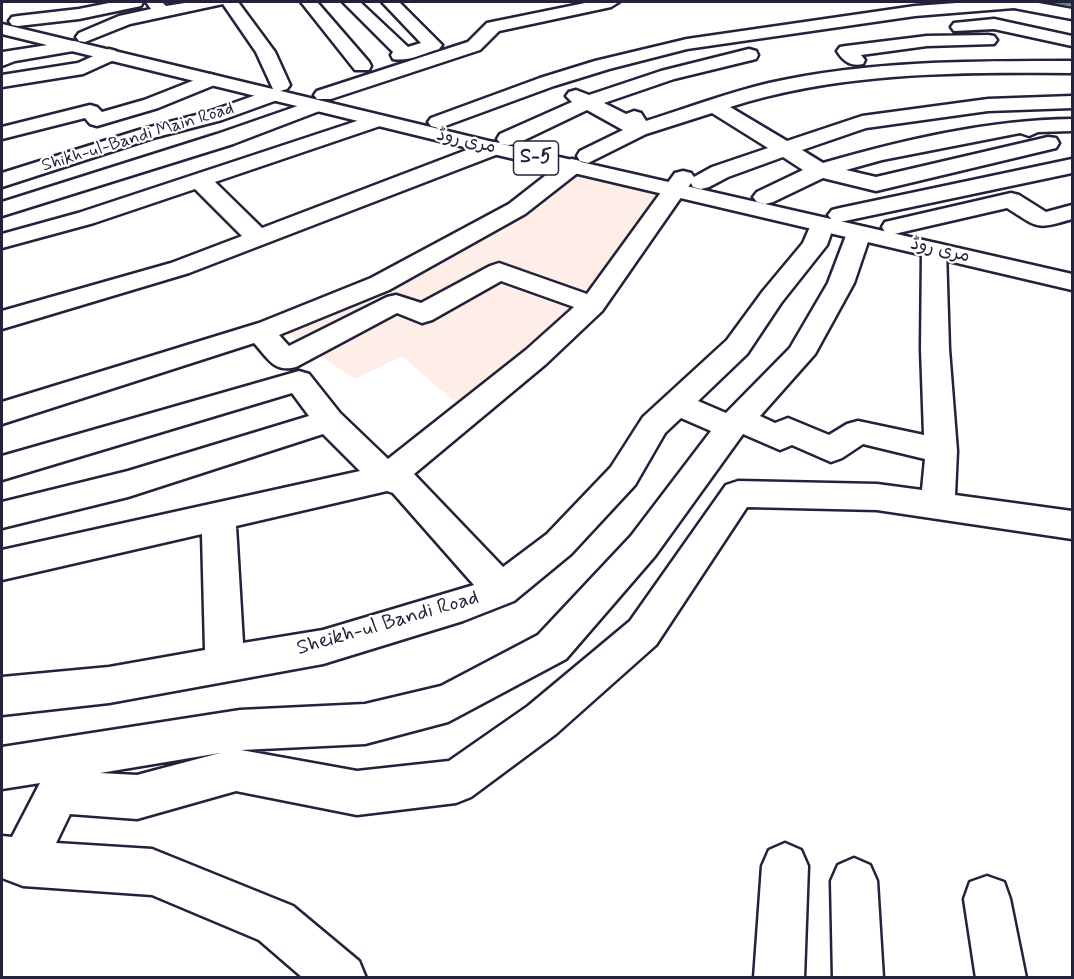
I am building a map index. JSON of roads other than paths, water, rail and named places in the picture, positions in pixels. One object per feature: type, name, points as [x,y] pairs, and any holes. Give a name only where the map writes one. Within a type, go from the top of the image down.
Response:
[{"type":"street","points":[[8,28],[135,2]]},
{"type":"street","points":[[2,81],[92,50],[125,20],[158,7],[216,2]]},
{"type":"street","points":[[230,2],[261,45],[283,90]]},
{"type":"street","points":[[309,2],[362,66]]},
{"type":"street","points":[[351,2],[405,54]]},
{"type":"street","points":[[2,209],[225,139],[320,100],[474,46],[493,27],[611,2]]},
{"type":"street","points":[[438,122],[547,82],[602,65],[687,44],[896,13],[1014,3],[1072,14]]},
{"type":"street","points":[[393,4],[414,4]]},
{"type":"street","name":"Shikh-ul-Bandi Main Road","points":[[2,180],[146,134],[214,116],[283,90],[432,45],[393,4]]},
{"type":"street","points":[[2,320],[180,268],[500,144],[587,102],[636,84],[700,65],[836,39],[994,24],[1072,41]]},
{"type":"street","name":"مری روڈ","points":[[8,28],[210,80],[283,90]]},
{"type":"street","points":[[856,60],[846,51],[927,41],[991,39]]},
{"type":"street","points":[[2,61],[10,56],[92,50]]},
{"type":"street","points":[[2,97],[83,82],[92,50]]},
{"type":"street","name":"مری روڈ","points":[[92,50],[283,90],[320,100],[438,122],[500,144]]},
{"type":"street","points":[[2,413],[259,332],[380,284],[517,209],[580,161],[639,130],[768,89],[870,73],[1063,62],[941,52],[856,60],[755,75],[633,117],[639,130]]},
{"type":"street","points":[[2,133],[90,111],[97,120],[151,104],[210,80]]},
{"type":"street","points":[[547,82],[639,130]]},
{"type":"street","name":"مری روڈ","points":[[320,100],[376,121],[686,183],[765,196],[840,224],[894,227],[1072,267]]},
{"type":"street","points":[[2,565],[387,478],[457,424],[593,305],[686,183],[862,122],[988,105],[1072,102]]},
{"type":"street","points":[[715,106],[820,171],[876,184],[1048,143]]},
{"type":"street","points":[[2,241],[86,218],[376,121]]},
{"type":"street","points":[[765,196],[820,171],[878,154],[1024,126],[1072,125]]},
{"type":"street","points":[[1024,126],[1072,157]]},
{"type":"street","points":[[2,768],[93,751],[240,730],[365,724],[448,703],[552,647],[643,546],[735,423],[801,354],[841,283],[840,224],[1072,166]]},
{"type":"street","points":[[200,181],[259,239]]},
{"type":"street","name":"مری روڈ","points":[[686,183],[934,250],[1072,282]]},
{"type":"street","points":[[894,227],[1011,200],[1043,220],[1072,212]]},
{"type":"street","name":"Sheikh-ul Bandi Road","points":[[2,696],[109,685],[323,647],[463,605],[501,590],[559,544],[623,476],[654,425],[737,347],[771,297],[815,245],[840,224]]},
{"type":"street","points":[[934,250],[935,349],[941,451],[938,506]]},
{"type":"street","points":[[259,332],[286,360],[396,303],[422,314],[499,271],[593,305]]},
{"type":"street","points":[[2,468],[299,381],[329,421],[387,478],[405,484],[501,590]]},
{"type":"street","points":[[677,404],[780,438],[789,429],[831,450],[858,432],[941,451]]},
{"type":"street","points":[[2,515],[128,484],[329,421]]},
{"type":"street","points":[[333,974],[276,923],[152,872],[12,860],[58,792],[137,798],[236,770],[357,793],[456,782],[542,720],[643,633],[738,494],[877,497],[1072,525]]},
{"type":"street","points":[[218,515],[225,664]]},
{"type":"street","points":[[779,978],[785,866]]},
{"type":"street","points":[[854,881],[858,978]]},
{"type":"street","points":[[987,899],[1000,978]]},
{"type":"waterway","points":[[1054,2],[1072,4]]}]
